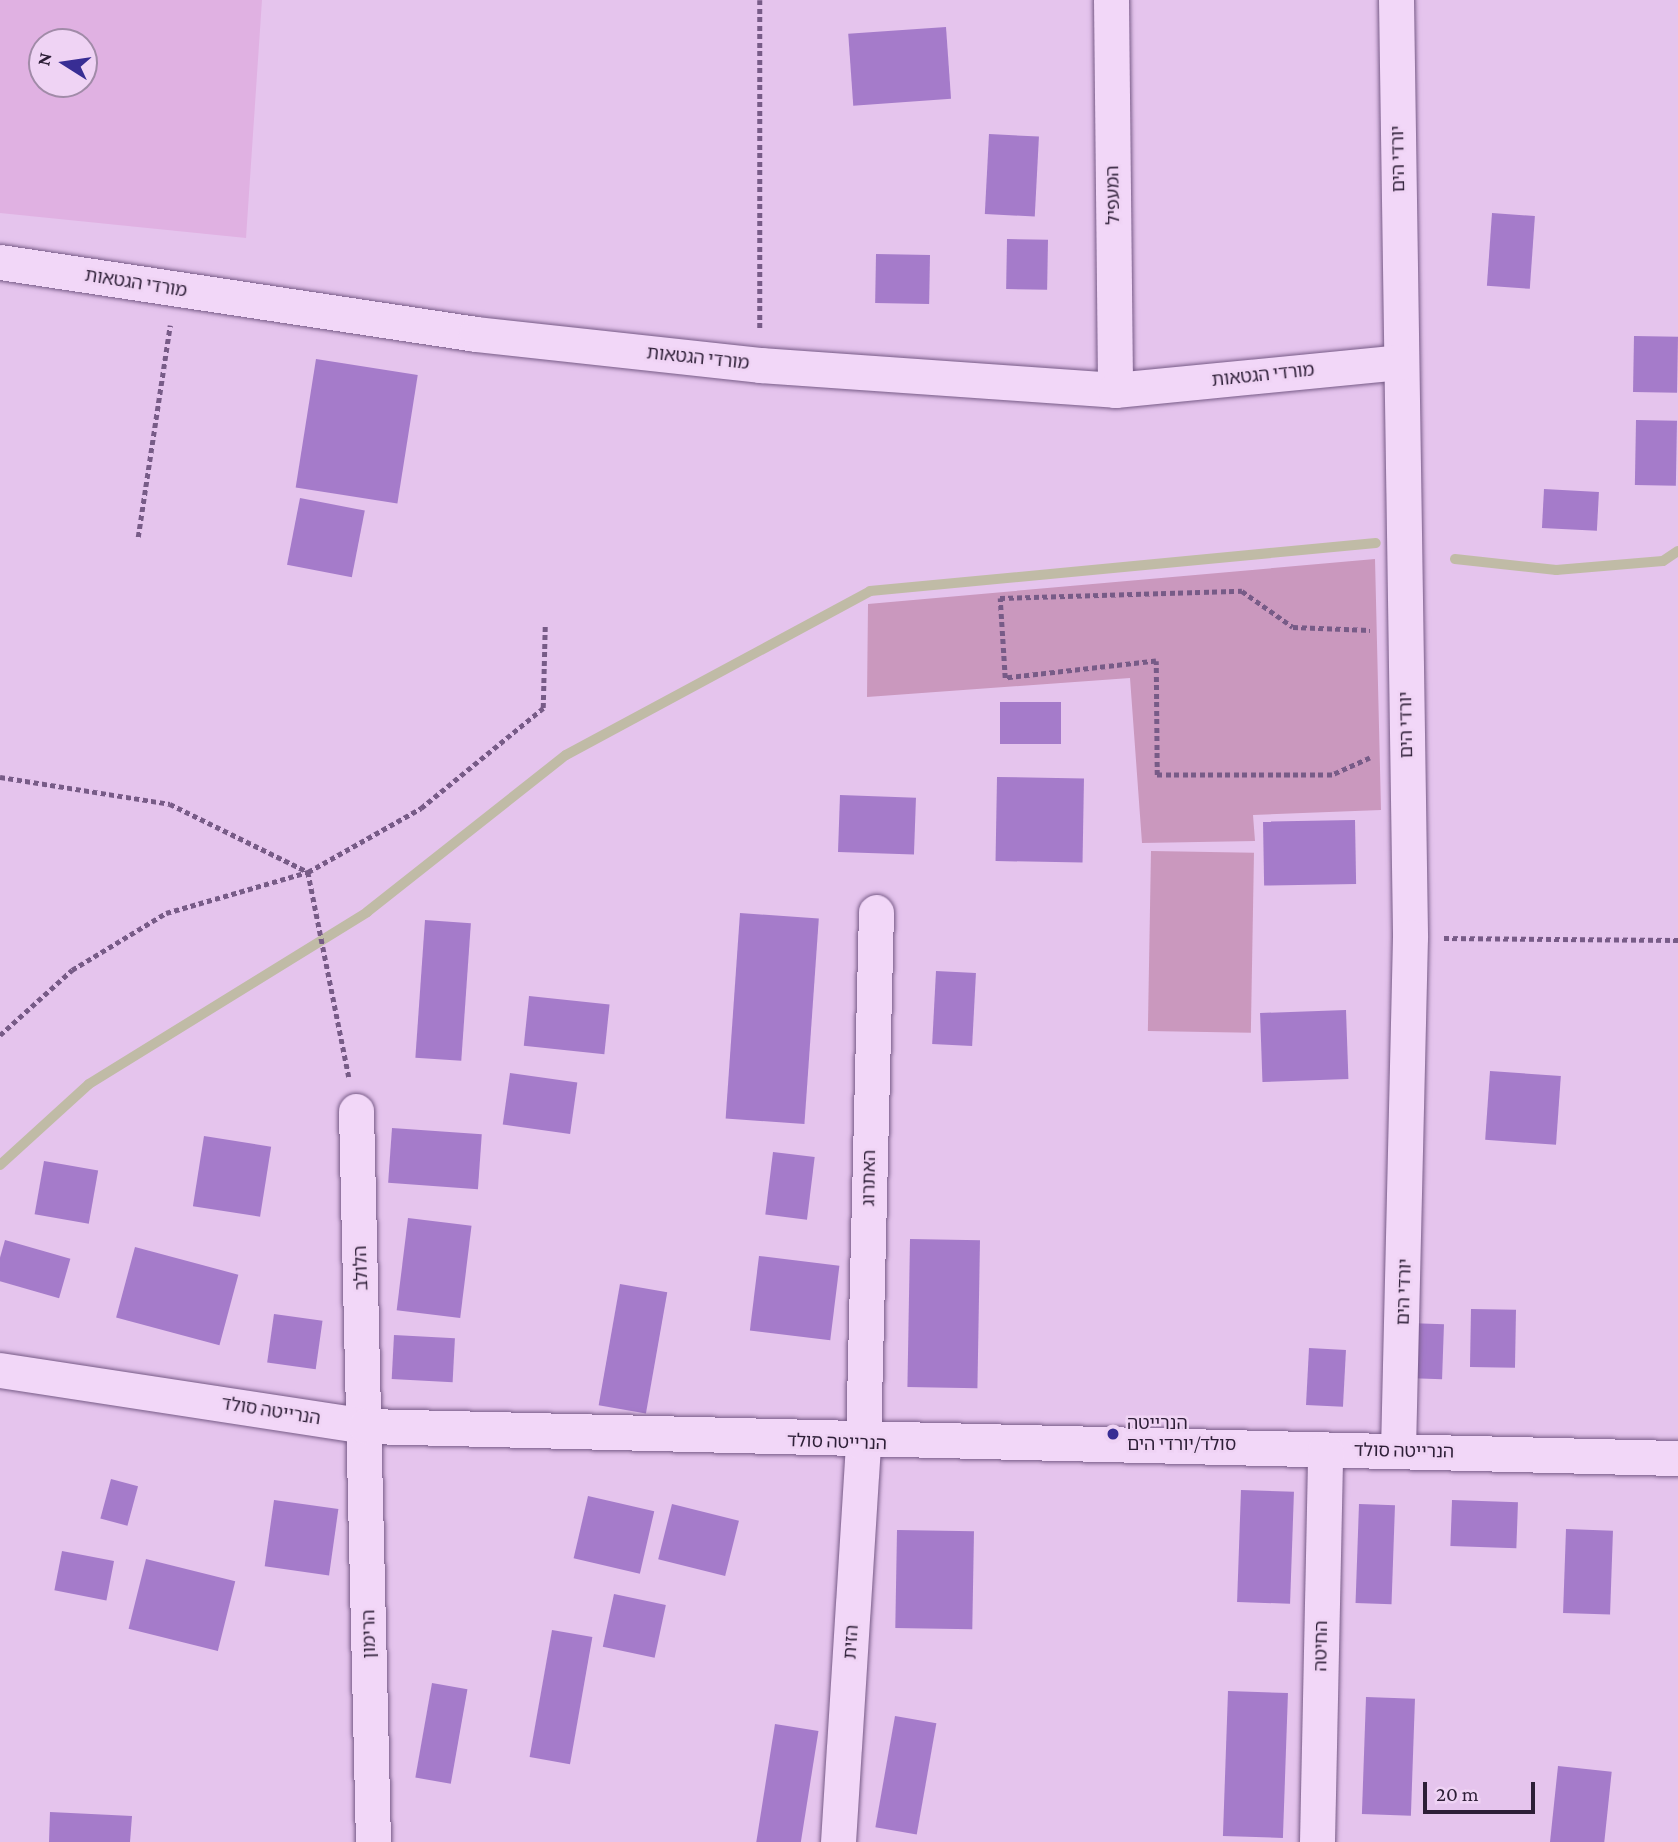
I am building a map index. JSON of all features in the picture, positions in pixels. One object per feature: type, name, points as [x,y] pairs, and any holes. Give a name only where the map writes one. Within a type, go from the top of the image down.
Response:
[{"type":"street","name":"המעפיל","points":[[1111,0],[1115,390]]},
{"type":"street","name":"יורדי הים","points":[[1396,0],[1403,631],[1410,937],[1398,1451]]},
{"type":"street","name":"מורדי הגטאות","points":[[0,262],[476,334],[760,365],[1115,390],[1400,362]]},
{"type":"street","name":"האתרוג","points":[[863,1443],[876,912]]},
{"type":"street","name":"הלולב","points":[[356,1111],[366,1426]]},
{"type":"street","name":"הנרייטה סולד","points":[[0,1370],[366,1426],[863,1443],[1678,1458]]},
{"type":"street","name":"הרימון","points":[[366,1426],[373,1842]]},
{"type":"street","name":"הזית","points":[[838,1842],[863,1443]]},
{"type":"street","name":"החיטה","points":[[1317,1842],[1325,1450]]},
{"type":"path","points":[[760,0],[760,365]]},
{"type":"path","points":[[138,537],[176,290]]},
{"type":"path","points":[[1403,631],[1293,627],[1242,591],[1000,598],[1005,678],[1156,661],[1157,775],[1332,775],[1406,742]]},
{"type":"path","points":[[0,1035],[72,970],[166,913],[308,872],[421,808],[542,708],[545,626]]},
{"type":"path","points":[[0,778],[170,804],[308,872]]},
{"type":"path","points":[[308,872],[356,1111]]},
{"type":"path","points":[[1410,937],[1678,940]]},
{"type":"shaded area","points":[[0,0],[262,0],[246,238],[0,213]]},
{"type":"shaded area","points":[[1375,559],[1381,810],[1253,815],[1255,841],[1142,843],[1130,678],[867,697],[868,604]]},
{"type":"shaded area","points":[[1151,851],[1254,853],[1251,1033],[1148,1031]]},
{"type":"building","points":[[946,27],[951,99],[853,106],[848,34]]},
{"type":"building","points":[[989,134],[1039,137],[1035,217],[985,214]]},
{"type":"building","points":[[1492,213],[1535,216],[1530,289],[1487,286]]},
{"type":"building","points":[[1007,239],[1048,240],[1047,290],[1006,289]]},
{"type":"building","points":[[876,254],[930,255],[929,304],[875,303]]},
{"type":"building","points":[[1634,336],[1678,337],[1677,393],[1633,392]]},
{"type":"building","points":[[316,359],[418,375],[397,504],[296,487]]},
{"type":"building","points":[[1636,420],[1677,421],[1676,486],[1635,485]]},
{"type":"building","points":[[1544,489],[1599,492],[1597,531],[1542,528]]},
{"type":"building","points":[[300,498],[365,511],[352,577],[287,565]]},
{"type":"building","points":[[1000,702],[1061,702],[1061,744],[1000,744]]},
{"type":"building","points":[[997,777],[1084,779],[1083,863],[996,861]]},
{"type":"building","points":[[840,795],[916,798],[914,855],[838,852]]},
{"type":"building","points":[[1355,820],[1356,884],[1264,886],[1263,822]]},
{"type":"building","points":[[740,913],[819,919],[804,1124],[726,1118]]},
{"type":"building","points":[[425,920],[471,923],[461,1061],[415,1058]]},
{"type":"building","points":[[936,971],[976,973],[972,1046],[932,1044]]},
{"type":"building","points":[[529,996],[610,1004],[604,1054],[524,1046]]},
{"type":"building","points":[[1346,1010],[1348,1079],[1262,1082],[1260,1013]]},
{"type":"building","points":[[1490,1071],[1561,1076],[1556,1145],[1485,1140]]},
{"type":"building","points":[[510,1073],[577,1082],[570,1134],[503,1124]]},
{"type":"building","points":[[392,1128],[482,1134],[478,1189],[388,1183]]},
{"type":"building","points":[[204,1136],[271,1147],[260,1217],[193,1206]]},
{"type":"building","points":[[773,1152],[815,1157],[807,1220],[765,1215]]},
{"type":"building","points":[[44,1161],[98,1171],[89,1224],[35,1214]]},
{"type":"building","points":[[408,1218],[472,1226],[460,1318],[397,1310]]},
{"type":"building","points":[[910,1239],[980,1240],[977,1388],[907,1387]]},
{"type":"building","points":[[5,1240],[70,1259],[59,1298],[0,1281],[0,1257]]},
{"type":"building","points":[[135,1247],[238,1275],[219,1345],[116,1318]]},
{"type":"building","points":[[759,1256],[839,1266],[830,1340],[750,1330]]},
{"type":"building","points":[[620,1284],[667,1292],[646,1413],[599,1405]]},
{"type":"building","points":[[1471,1309],[1516,1310],[1515,1368],[1470,1367]]},
{"type":"building","points":[[274,1314],[323,1321],[316,1369],[267,1363]]},
{"type":"building","points":[[1408,1323],[1444,1324],[1442,1379],[1406,1378]]},
{"type":"building","points":[[394,1335],[455,1338],[453,1382],[392,1379]]},
{"type":"building","points":[[1309,1348],[1346,1350],[1343,1407],[1306,1405]]},
{"type":"building","points":[[111,1479],[138,1486],[127,1526],[100,1519]]},
{"type":"building","points":[[1241,1490],[1294,1492],[1290,1604],[1237,1602]]},
{"type":"building","points":[[588,1496],[654,1511],[640,1574],[574,1558]]},
{"type":"building","points":[[274,1500],[338,1509],[329,1575],[265,1566]]},
{"type":"building","points":[[1452,1500],[1518,1502],[1516,1548],[1450,1546]]},
{"type":"building","points":[[672,1504],[739,1521],[725,1576],[658,1559]]},
{"type":"building","points":[[1359,1504],[1395,1505],[1392,1604],[1356,1603]]},
{"type":"building","points":[[1566,1529],[1613,1531],[1610,1615],[1563,1613]]},
{"type":"building","points":[[897,1530],[974,1531],[972,1629],[895,1628]]},
{"type":"building","points":[[62,1551],[114,1561],[106,1600],[54,1590]]},
{"type":"building","points":[[146,1559],[235,1581],[218,1651],[129,1629]]},
{"type":"building","points":[[614,1594],[666,1605],[655,1658],[603,1647]]},
{"type":"building","points":[[552,1630],[592,1637],[570,1764],[530,1757]]},
{"type":"building","points":[[432,1683],[467,1689],[451,1784],[415,1778]]},
{"type":"building","points":[[1228,1691],[1288,1693],[1283,1838],[1223,1836]]},
{"type":"building","points":[[1366,1697],[1415,1699],[1411,1816],[1362,1814]]},
{"type":"building","points":[[895,1716],[936,1723],[917,1835],[875,1827]]},
{"type":"building","points":[[775,1724],[818,1731],[801,1842],[756,1842]]},
{"type":"building","points":[[1558,1766],[1612,1772],[1604,1842],[1550,1842]]},
{"type":"building","points":[[50,1812],[132,1816],[130,1842],[49,1842]]},
{"type":"waterway","points":[[0,1165],[89,1084],[367,912],[566,755],[870,591],[1376,543]]},
{"type":"waterway","points":[[1455,559],[1556,570],[1663,561],[1678,551]]},
{"type":"place","name":"הנרייטה סולד/יורדי הים","points":[[1113,1434]]}]
